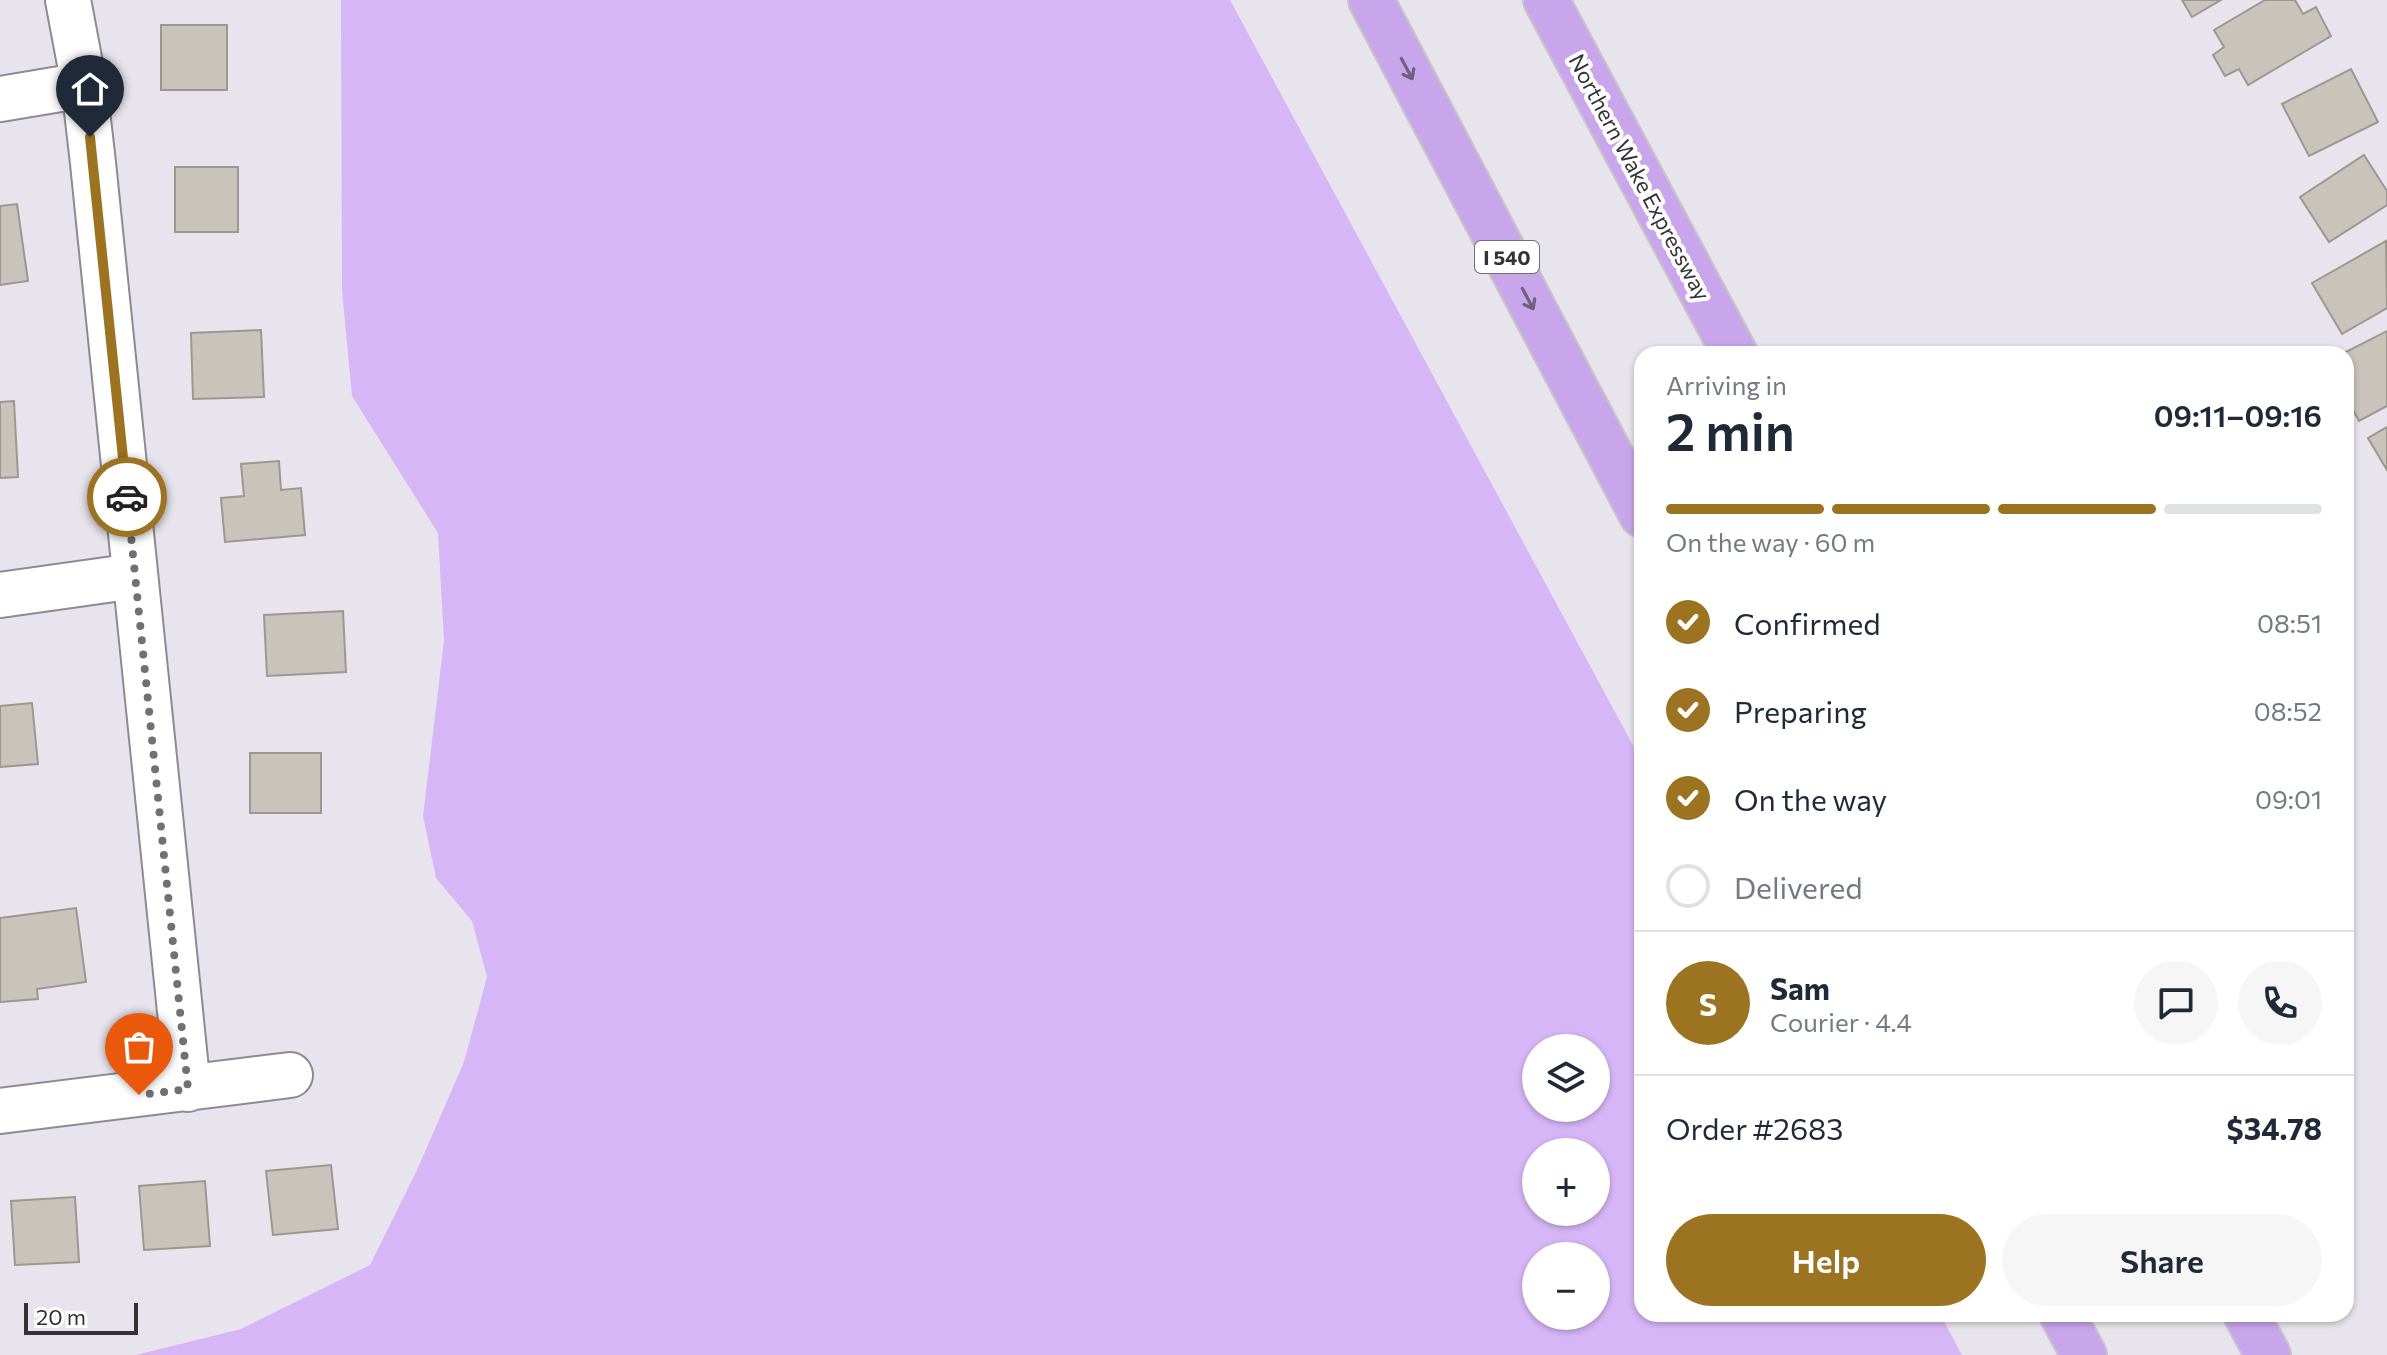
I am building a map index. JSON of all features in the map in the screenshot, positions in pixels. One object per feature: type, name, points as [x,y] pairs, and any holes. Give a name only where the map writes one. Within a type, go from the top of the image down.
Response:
[{"type":"highway","name":"I 540","points":[[1371,0],[1634,500]]},
{"type":"highway","name":"Northern Wake Expressway","points":[[1546,0],[1731,346]]},
{"type":"highway","points":[[2066,1322],[2084,1355]]},
{"type":"highway","points":[[2250,1322],[2268,1355]]},
{"type":"street","points":[[68,0],[84,85],[188,1089]]},
{"type":"street","points":[[0,99],[84,85]]},
{"type":"street","points":[[0,595],[135,576]]},
{"type":"street","points":[[0,1111],[290,1075]]},
{"type":"shaded area","points":[[341,0],[1230,0],[1634,747],[1634,1322],[1944,1322],[1962,1355],[136,1355],[241,1329],[370,1265],[417,1170],[464,1062],[487,977],[472,921],[436,878],[423,816],[444,641],[438,533],[352,396],[342,290]]},
{"type":"building","points":[[2182,0],[2221,0],[2192,17]]},
{"type":"building","points":[[2265,0],[2295,0],[2303,14],[2316,7],[2331,36],[2248,85],[2239,69],[2225,76],[2213,55],[2224,47],[2214,30]]},
{"type":"building","points":[[161,25],[227,25],[227,90],[161,90]]},
{"type":"building","points":[[2351,69],[2378,122],[2309,156],[2282,104]]},
{"type":"building","points":[[2364,155],[2387,191],[2387,205],[2329,242],[2300,197]]},
{"type":"building","points":[[175,167],[238,167],[238,232],[175,232]]},
{"type":"building","points":[[17,204],[28,281],[0,285],[0,206]]},
{"type":"building","points":[[2386,241],[2387,308],[2342,334],[2312,283]]},
{"type":"building","points":[[261,330],[264,397],[193,399],[191,333]]},
{"type":"building","points":[[2387,331],[2387,406],[2359,421],[2354,412],[2354,348]]},
{"type":"building","points":[[14,401],[18,477],[0,478],[0,402]]},
{"type":"building","points":[[2387,427],[2387,470],[2368,438]]},
{"type":"building","points":[[279,461],[281,490],[301,488],[305,535],[225,542],[221,498],[244,496],[241,464]]},
{"type":"building","points":[[343,611],[346,672],[267,676],[264,615]]},
{"type":"building","points":[[32,703],[38,764],[0,767],[0,706]]},
{"type":"building","points":[[250,753],[321,753],[321,813],[250,813]]},
{"type":"building","points":[[76,908],[86,982],[37,989],[38,999],[0,1002],[0,918]]},
{"type":"building","points":[[331,1165],[338,1229],[273,1235],[266,1171]]},
{"type":"building","points":[[205,1181],[210,1246],[144,1250],[139,1186]]},
{"type":"building","points":[[75,1197],[79,1262],[15,1265],[11,1201]]},
{"type":"way so far","points":[[127,497],[188,1089],[139,1095]]},
{"type":"route","points":[[90,137],[127,497]]}]
